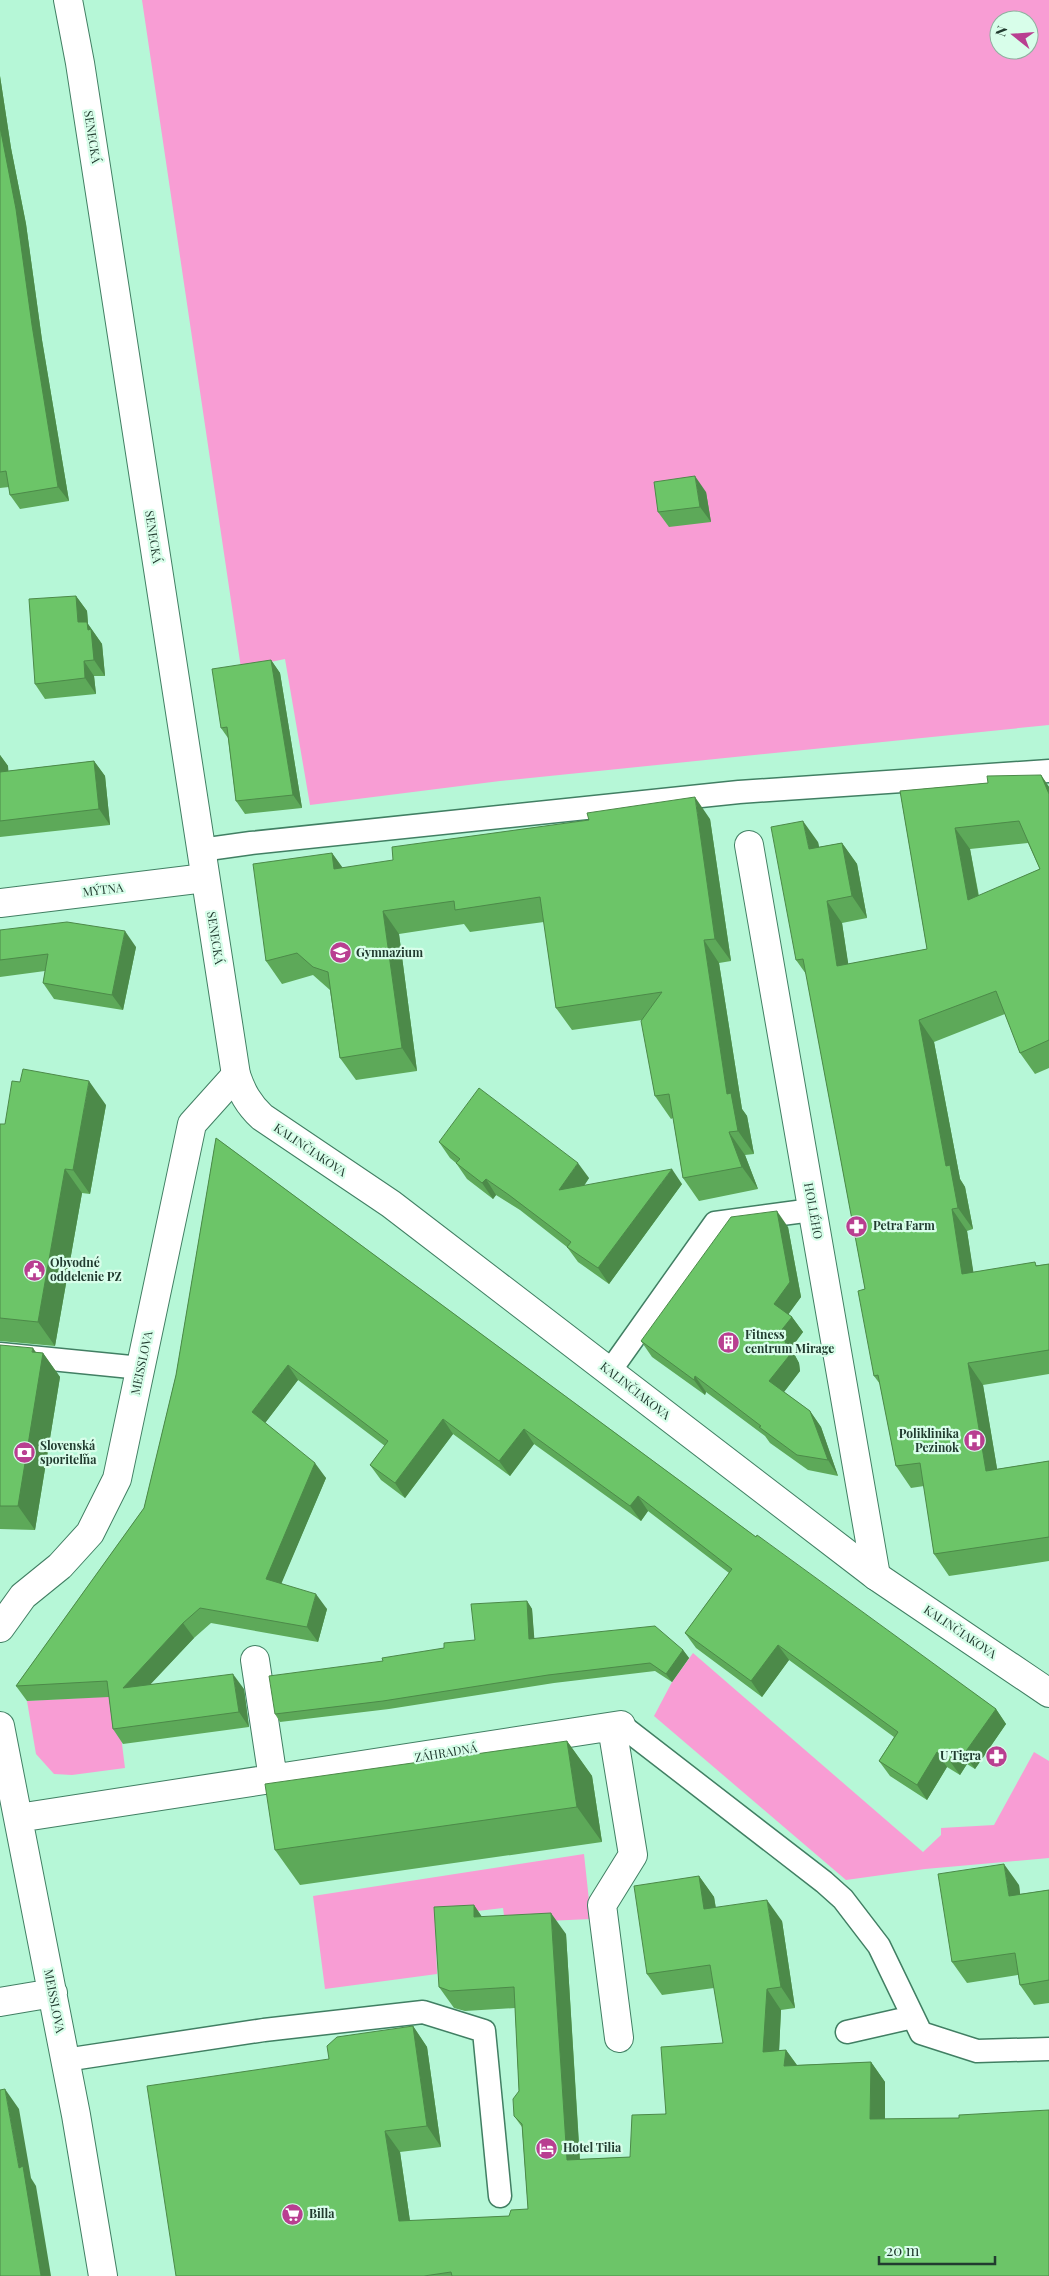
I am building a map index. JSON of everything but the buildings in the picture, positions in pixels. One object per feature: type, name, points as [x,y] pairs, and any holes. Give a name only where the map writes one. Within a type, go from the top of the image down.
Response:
[{"type":"street","name":"SENECKÁ","points":[[68,0],[80,63],[236,1075]]},
{"type":"street","name":"HOLLÉHO","points":[[749,845],[876,1576]]},
{"type":"street","name":"MÝTNA","points":[[0,904],[206,878]]},
{"type":"street","name":"MEISSLOVA","points":[[1,1623],[23,1596],[60,1566],[90,1533],[117,1479],[192,1124],[236,1075]]},
{"type":"street","name":"KALINČIAKOVA","points":[[236,1075],[242,1094],[250,1106],[262,1117],[392,1204],[876,1576],[1049,1693]]},
{"type":"street","points":[[255,1660],[273,1780]]},
{"type":"street","name":"MEISSLOVA","points":[[0,1726],[53,1993],[104,2276]]},
{"type":"street","points":[[616,1726],[633,1855],[602,1905],[619,2038]]},
{"type":"street","name":"ZÁHRADNÁ","points":[[18,1818],[616,1726]]},
{"type":"street","points":[[0,2002],[53,1993]]},
{"type":"lane","points":[[201,850],[251,843],[739,792],[1049,770]]},
{"type":"lane","points":[[610,1371],[715,1223],[812,1210]]},
{"type":"lane","points":[[0,1354],[141,1368]]},
{"type":"lane","points":[[616,1726],[824,1882],[842,1899],[879,1946],[921,2033],[977,2051],[1049,2049]]},
{"type":"lane","points":[[65,2060],[264,2030],[423,2012],[484,2031],[500,2196]]},
{"type":"lane","points":[[847,2032],[913,2018]]},
{"type":"shaded area","points":[[142,0],[1049,0],[1049,725],[500,781],[310,805],[285,659],[241,668]]},
{"type":"shaded area","points":[[693,1653],[923,1852],[941,1835],[941,1828],[994,1825],[1034,1752],[1049,1761],[1049,1858],[925,1869],[846,1880],[654,1716],[672,1682]]},
{"type":"shaded area","points":[[116,1696],[125,1768],[72,1775],[54,1774],[36,1754],[27,1701]]},
{"type":"shaded area","points":[[584,1854],[591,1919],[505,1923],[503,1908],[435,1916],[437,1974],[325,1989],[313,1896]]},
{"type":"place","name":"Gymnazium","points":[[340,953]]},
{"type":"place","name":"Petra Farm","points":[[857,1226]]},
{"type":"place","name":"Obvodné oddelenie PZ","points":[[34,1270]]},
{"type":"place","name":"Fitness centrum Mirage","points":[[729,1342]]},
{"type":"place","name":"Poliklinika Pezinok","points":[[975,1441]]},
{"type":"place","name":"Slovenská sporiteľňa","points":[[24,1453]]},
{"type":"place","name":"U Tigra","points":[[997,1756]]},
{"type":"place","name":"Hotel Tilia","points":[[547,2148]]},
{"type":"place","name":"Billa","points":[[293,2214]]}]
